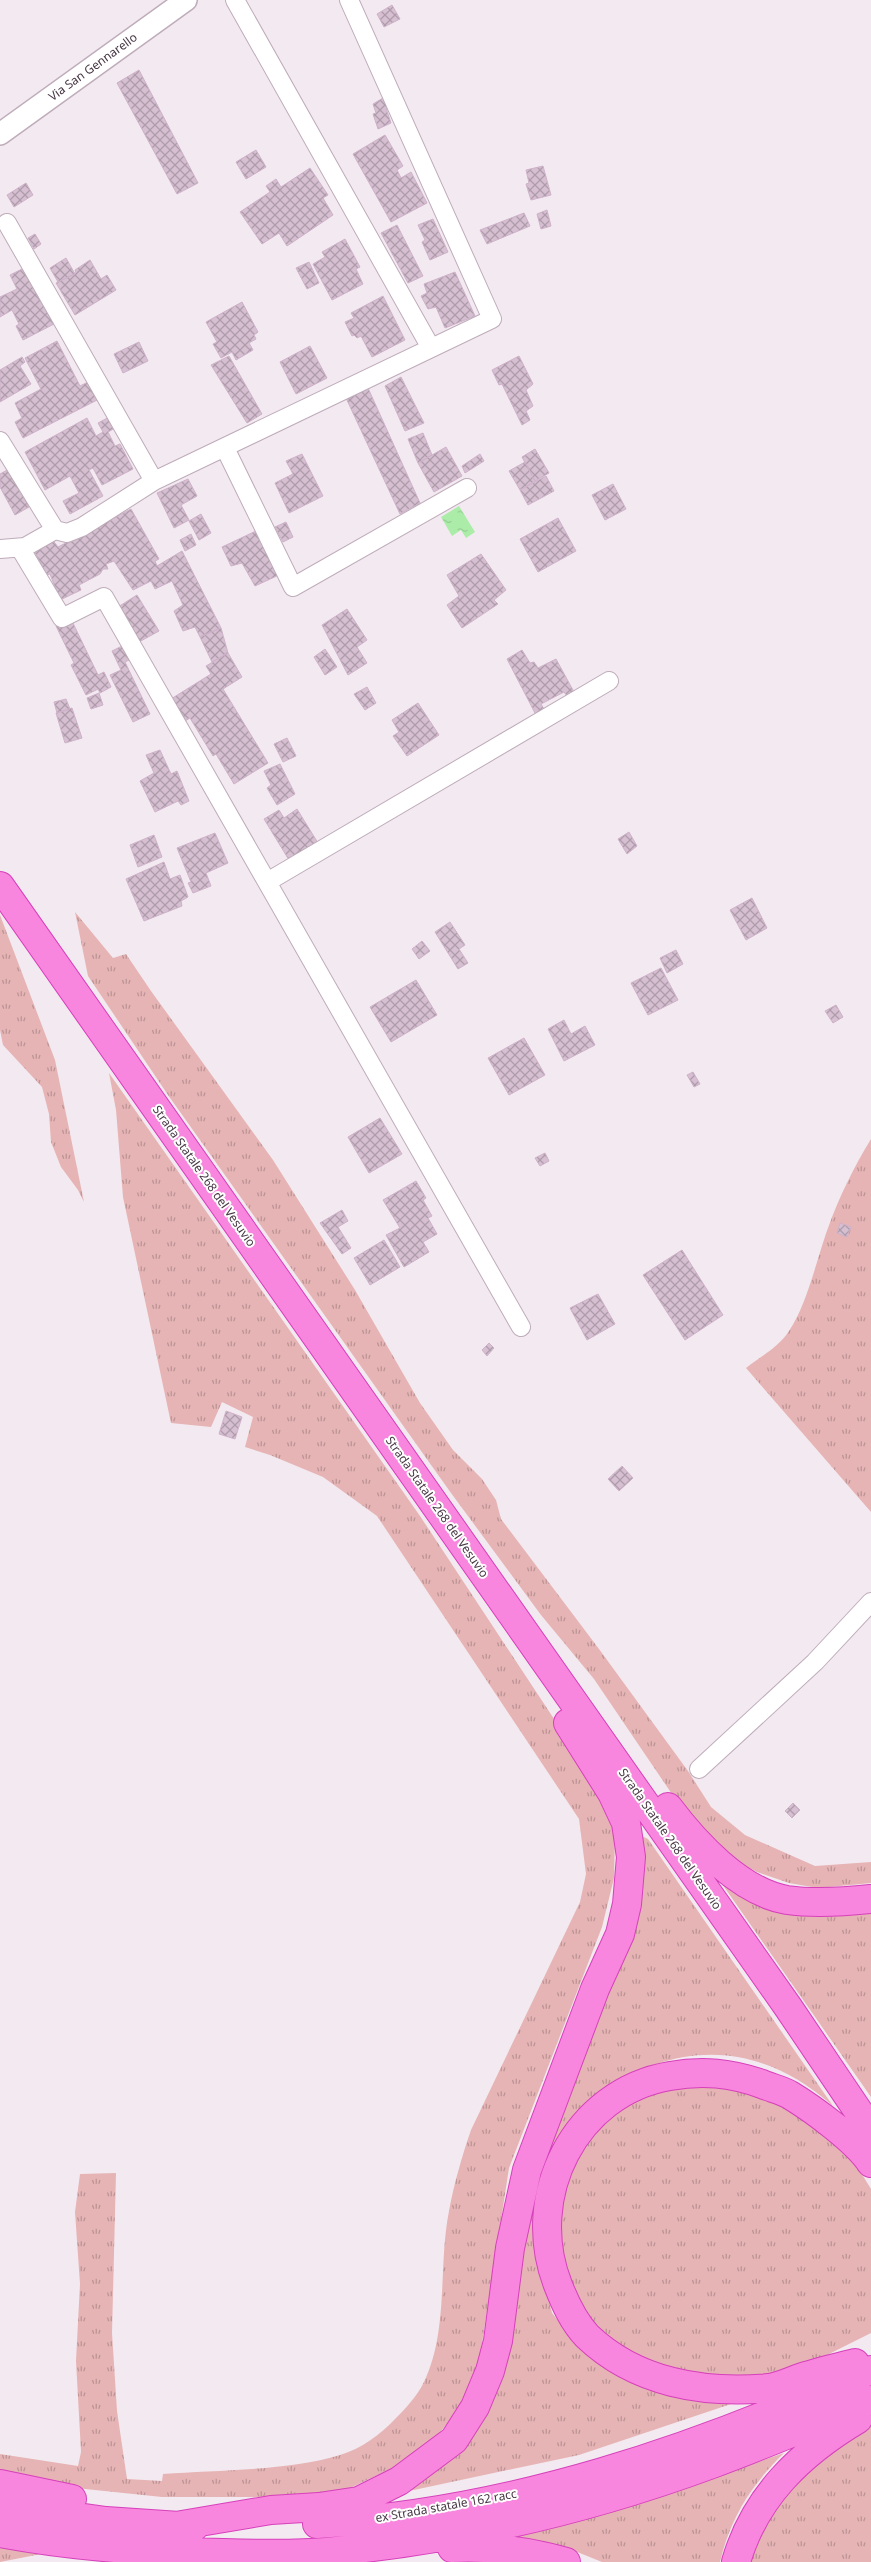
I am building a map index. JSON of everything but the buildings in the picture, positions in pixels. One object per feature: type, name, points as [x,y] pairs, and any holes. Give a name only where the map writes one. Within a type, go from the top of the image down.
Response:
[{"type":"highway","name":"Strada Statale 268 del Vesuvio","points":[[0,886],[783,2000],[871,2130]]},
{"type":"highway","points":[[176,2526],[271,2510],[319,2507],[359,2501],[399,2481],[454,2440],[475,2408],[490,2371],[498,2341],[510,2248],[527,2170],[592,1998],[620,1934],[627,1904],[630,1857],[626,1823],[612,1793],[538,1674],[496,1592]]},
{"type":"highway","points":[[536,1649],[598,1715],[686,1832],[744,1884],[785,1900],[837,1903],[871,1899]]},
{"type":"highway","points":[[871,2163],[852,2141],[789,2094],[746,2078],[712,2071],[686,2073],[647,2080],[602,2105],[576,2135],[556,2172],[547,2210],[547,2249],[555,2279],[567,2310],[586,2335],[630,2368],[659,2380],[710,2389],[771,2388],[810,2374],[871,2359]]},
{"type":"highway","name":"ex Strada statale 162 racc","points":[[0,2506],[106,2521],[176,2526],[265,2527],[335,2523],[440,2510],[510,2496],[586,2477],[711,2436],[797,2403],[871,2370]]},
{"type":"highway","points":[[155,2562],[249,2554],[326,2552],[442,2537],[537,2516],[603,2498],[711,2464],[871,2400]]},
{"type":"highway","points":[[736,2562],[743,2540],[768,2495],[820,2444],[871,2412]]},
{"type":"highway","points":[[0,2484],[79,2501],[106,2521]]},
{"type":"highway","points":[[0,2533],[102,2548],[249,2554]]},
{"type":"highway","points":[[326,2552],[363,2558],[446,2548],[485,2546],[528,2552],[566,2562]]},
{"type":"highway","points":[[65,2562],[126,2562]]},
{"type":"street","name":"Via San Gennarello","points":[[0,134],[186,0]]},
{"type":"street","points":[[234,0],[431,348]]},
{"type":"street","points":[[0,550],[20,548],[55,530],[67,533],[82,527],[154,482],[492,319],[349,0]]},
{"type":"street","points":[[7,223],[154,482]]},
{"type":"street","points":[[0,441],[55,530]]},
{"type":"street","points":[[225,448],[293,587],[467,488]]},
{"type":"street","points":[[20,548],[62,618],[104,597],[521,1327]]},
{"type":"street","points":[[267,882],[609,681]]},
{"type":"street","points":[[699,1768],[814,1662],[871,1602]]},
{"type":"green space","points":[[75,912],[113,958],[126,954],[273,1160],[355,1290],[420,1403],[453,1450],[482,1479],[496,1500],[501,1519],[688,1771],[711,1807],[745,1835],[815,1866],[871,1862],[871,1883],[818,1888],[789,1883],[757,1872],[738,1862],[717,1846],[676,1800],[594,1679],[541,1615],[451,1493],[168,1095],[88,976]]},
{"type":"green space","points":[[0,915],[55,1060],[84,1202],[78,1190],[61,1167],[51,1142],[49,1114],[42,1087],[3,1045],[0,1030]]},
{"type":"green space","points":[[109,1073],[420,1516],[607,1799],[615,1834],[614,1878],[602,1927],[509,2168],[479,2363],[463,2404],[437,2436],[401,2464],[350,2488],[294,2497],[162,2497],[47,2485],[0,2475],[0,2454],[78,2466],[81,2452],[76,2361],[80,2284],[75,2212],[80,2174],[116,2173],[112,2333],[117,2411],[127,2479],[162,2481],[163,2474],[252,2469],[298,2464],[340,2455],[356,2449],[370,2440],[390,2424],[411,2402],[424,2382],[432,2362],[440,2320],[446,2232],[459,2170],[471,2130],[580,1902],[586,1874],[579,1819],[377,1516],[323,1477],[270,1455],[245,1447],[253,1417],[222,1402],[211,1427],[171,1423],[123,1197],[116,1110]]},
{"type":"green space","points":[[871,1139],[871,1512],[746,1368],[780,1342],[789,1331],[806,1295],[837,1205]]},
{"type":"green space","points":[[642,1836],[648,1839],[833,2106],[806,2085],[778,2070],[750,2060],[721,2055],[691,2056],[661,2063],[632,2075],[602,2092],[539,2260],[552,2313],[583,2352],[623,2379],[677,2398],[734,2403],[579,2455],[409,2491],[441,2467],[467,2438],[488,2406],[504,2369],[532,2189],[643,1865]]},
{"type":"green space","points":[[720,1881],[871,1911],[871,2097]]},
{"type":"green space","points":[[708,2082],[769,2097],[813,2123],[849,2153],[871,2189],[871,2333],[801,2368],[759,2376],[711,2377],[649,2366],[597,2329],[573,2293],[558,2231],[564,2189],[582,2150],[595,2133],[627,2105],[666,2088]]},
{"type":"green space","points":[[871,2426],[871,2562],[745,2562],[777,2500],[846,2438]]},
{"type":"green space","points":[[784,2453],[752,2490],[736,2516],[720,2562],[602,2562],[565,2547],[514,2536],[645,2501]]},
{"type":"green space","points":[[0,2547],[41,2554],[0,2562]]},
{"type":"water","points":[[459,506],[475,532],[466,538],[461,530],[452,536],[441,517]]}]
